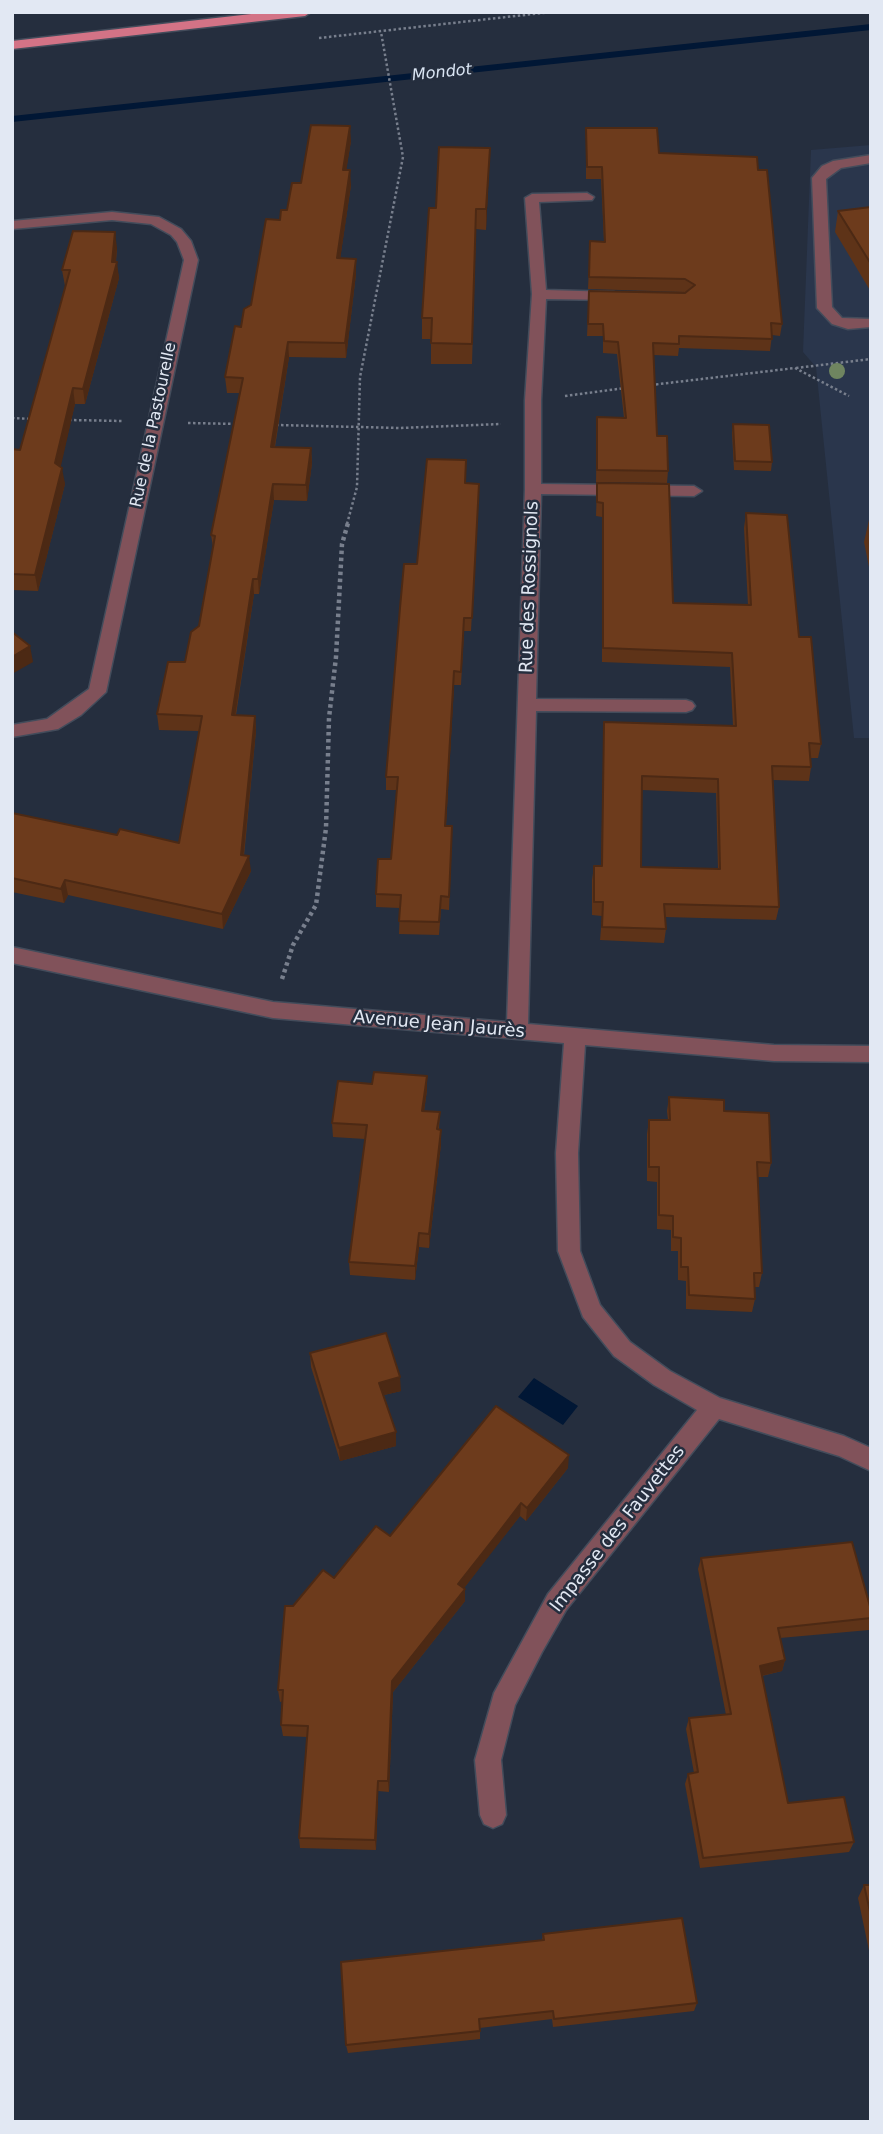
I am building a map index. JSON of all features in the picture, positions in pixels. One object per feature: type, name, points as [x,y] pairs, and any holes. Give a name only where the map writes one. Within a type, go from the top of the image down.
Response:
[{"type":"main road","points":[[12,45],[305,12]]},
{"type":"street","points":[[867,323],[848,324],[837,321],[825,308],[819,178],[827,169],[838,164],[871,159]]},
{"type":"street","name":"Rue des Rossignols","points":[[517,1032],[533,489],[533,400],[539,294],[532,198],[587,197]]},
{"type":"street","name":"Rue de la Pastourelle","points":[[12,225],[112,216],[154,220],[176,232],[184,241],[191,260],[97,692],[75,711],[52,725],[12,731]]},
{"type":"street","points":[[539,294],[631,297]]},
{"type":"street","points":[[533,489],[694,491]]},
{"type":"street","points":[[526,705],[686,706]]},
{"type":"street","name":"Avenue Jean Jaurès","points":[[12,955],[273,1010],[774,1053],[871,1054]]},
{"type":"street","points":[[575,1036],[568,1153],[569,1251],[591,1310],[622,1349],[662,1378],[714,1407],[844,1447],[871,1461]]},
{"type":"street","name":"Impasse des Fauvettes","points":[[493,1815],[488,1760],[503,1702],[533,1643],[557,1602],[714,1407]]},
{"type":"path","points":[[273,1010],[293,945],[316,905],[326,828],[328,718],[336,657],[338,582],[342,544],[357,487],[360,377],[403,157],[381,32]]},
{"type":"path","points":[[651,385],[871,359]]},
{"type":"path","points":[[795,368],[849,396]]},
{"type":"path","points":[[533,400],[638,387]]},
{"type":"path","points":[[12,418],[38,419]]},
{"type":"path","points":[[64,419],[250,424]]},
{"type":"path","points":[[264,425],[360,427],[533,423]]},
{"type":"shaded area","points":[[871,145],[871,738],[854,738],[816,367],[803,352],[811,150]]},
{"type":"shaded area","points":[[534,1378],[578,1406],[563,1425],[518,1397]]},
{"type":"building","points":[[311,125],[350,126],[343,170],[350,170],[337,258],[356,259],[345,343],[288,342],[271,447],[311,448],[306,485],[273,484],[258,579],[253,579],[232,715],[255,716],[241,855],[249,856],[222,914],[65,880],[61,889],[12,878],[12,813],[117,835],[120,829],[179,843],[202,716],[157,714],[168,662],[185,662],[191,632],[199,626],[215,536],[211,535],[243,378],[225,377],[235,326],[241,327],[244,309],[251,305],[266,219],[280,220],[281,210],[287,210],[292,183],[301,183]]},
{"type":"building","points":[[586,128],[657,128],[659,153],[757,157],[758,170],[767,170],[782,324],[771,323],[772,339],[679,336],[679,344],[653,343],[657,436],[667,436],[668,471],[597,470],[597,417],[626,418],[618,342],[604,341],[603,324],[588,324],[589,291],[685,293],[695,285],[685,279],[589,277],[590,241],[605,242],[602,167],[587,167]]},
{"type":"building","points":[[439,147],[490,148],[486,209],[476,209],[472,344],[431,343],[432,318],[422,318],[429,208],[436,208]]},
{"type":"building","points":[[871,207],[871,264],[838,211]]},
{"type":"building","points":[[73,231],[115,232],[112,262],[117,262],[83,389],[73,388],[55,463],[62,468],[35,575],[12,574],[12,449],[20,450],[70,270],[62,270]]},
{"type":"building","points":[[733,424],[769,425],[772,462],[735,461]]},
{"type":"building","points":[[427,459],[466,460],[465,483],[479,484],[472,618],[464,618],[461,672],[454,671],[445,826],[452,826],[449,897],[441,896],[439,922],[399,921],[401,895],[376,894],[378,859],[391,859],[398,777],[386,777],[400,608],[404,564],[417,564]]},
{"type":"building","points":[[597,483],[669,484],[673,603],[751,605],[746,513],[787,515],[799,637],[811,637],[821,744],[809,743],[811,767],[772,766],[779,907],[664,904],[666,929],[602,927],[603,902],[594,902],[594,866],[602,866],[604,722],[736,726],[732,653],[603,648],[603,503],[597,502]],"holes":[[[642,776],[718,779],[720,869],[641,867]]]},
{"type":"building","points":[[12,632],[30,646],[12,657]]},
{"type":"building","points":[[374,1072],[427,1076],[422,1111],[440,1112],[437,1129],[441,1130],[429,1234],[419,1233],[415,1266],[349,1262],[367,1125],[332,1123],[338,1081],[372,1084]]},
{"type":"building","points":[[669,1097],[724,1100],[724,1111],[769,1113],[771,1163],[757,1162],[762,1273],[754,1273],[755,1299],[689,1295],[688,1267],[681,1267],[681,1238],[673,1237],[673,1216],[659,1215],[659,1167],[649,1167],[649,1120],[670,1120]]},
{"type":"building","points":[[386,1333],[400,1377],[379,1383],[396,1432],[339,1448],[310,1353]]},
{"type":"building","points":[[496,1406],[569,1455],[527,1508],[521,1503],[458,1584],[465,1589],[392,1681],[388,1781],[378,1781],[375,1840],[299,1838],[308,1726],[281,1725],[283,1690],[278,1690],[285,1606],[293,1606],[323,1570],[334,1578],[376,1526],[390,1536]]},
{"type":"building","points":[[852,1542],[871,1618],[778,1628],[785,1660],[760,1666],[788,1803],[844,1797],[854,1842],[703,1858],[688,1774],[698,1772],[689,1718],[731,1714],[701,1558]]},
{"type":"building","points":[[864,1885],[871,1885],[871,1916]]},
{"type":"building","points":[[682,1918],[697,2003],[554,2019],[553,2011],[479,2019],[480,2031],[346,2045],[341,1962],[544,1940],[543,1934]]},
{"type":"waterway","name":"Mondot","points":[[12,119],[871,27]]}]
